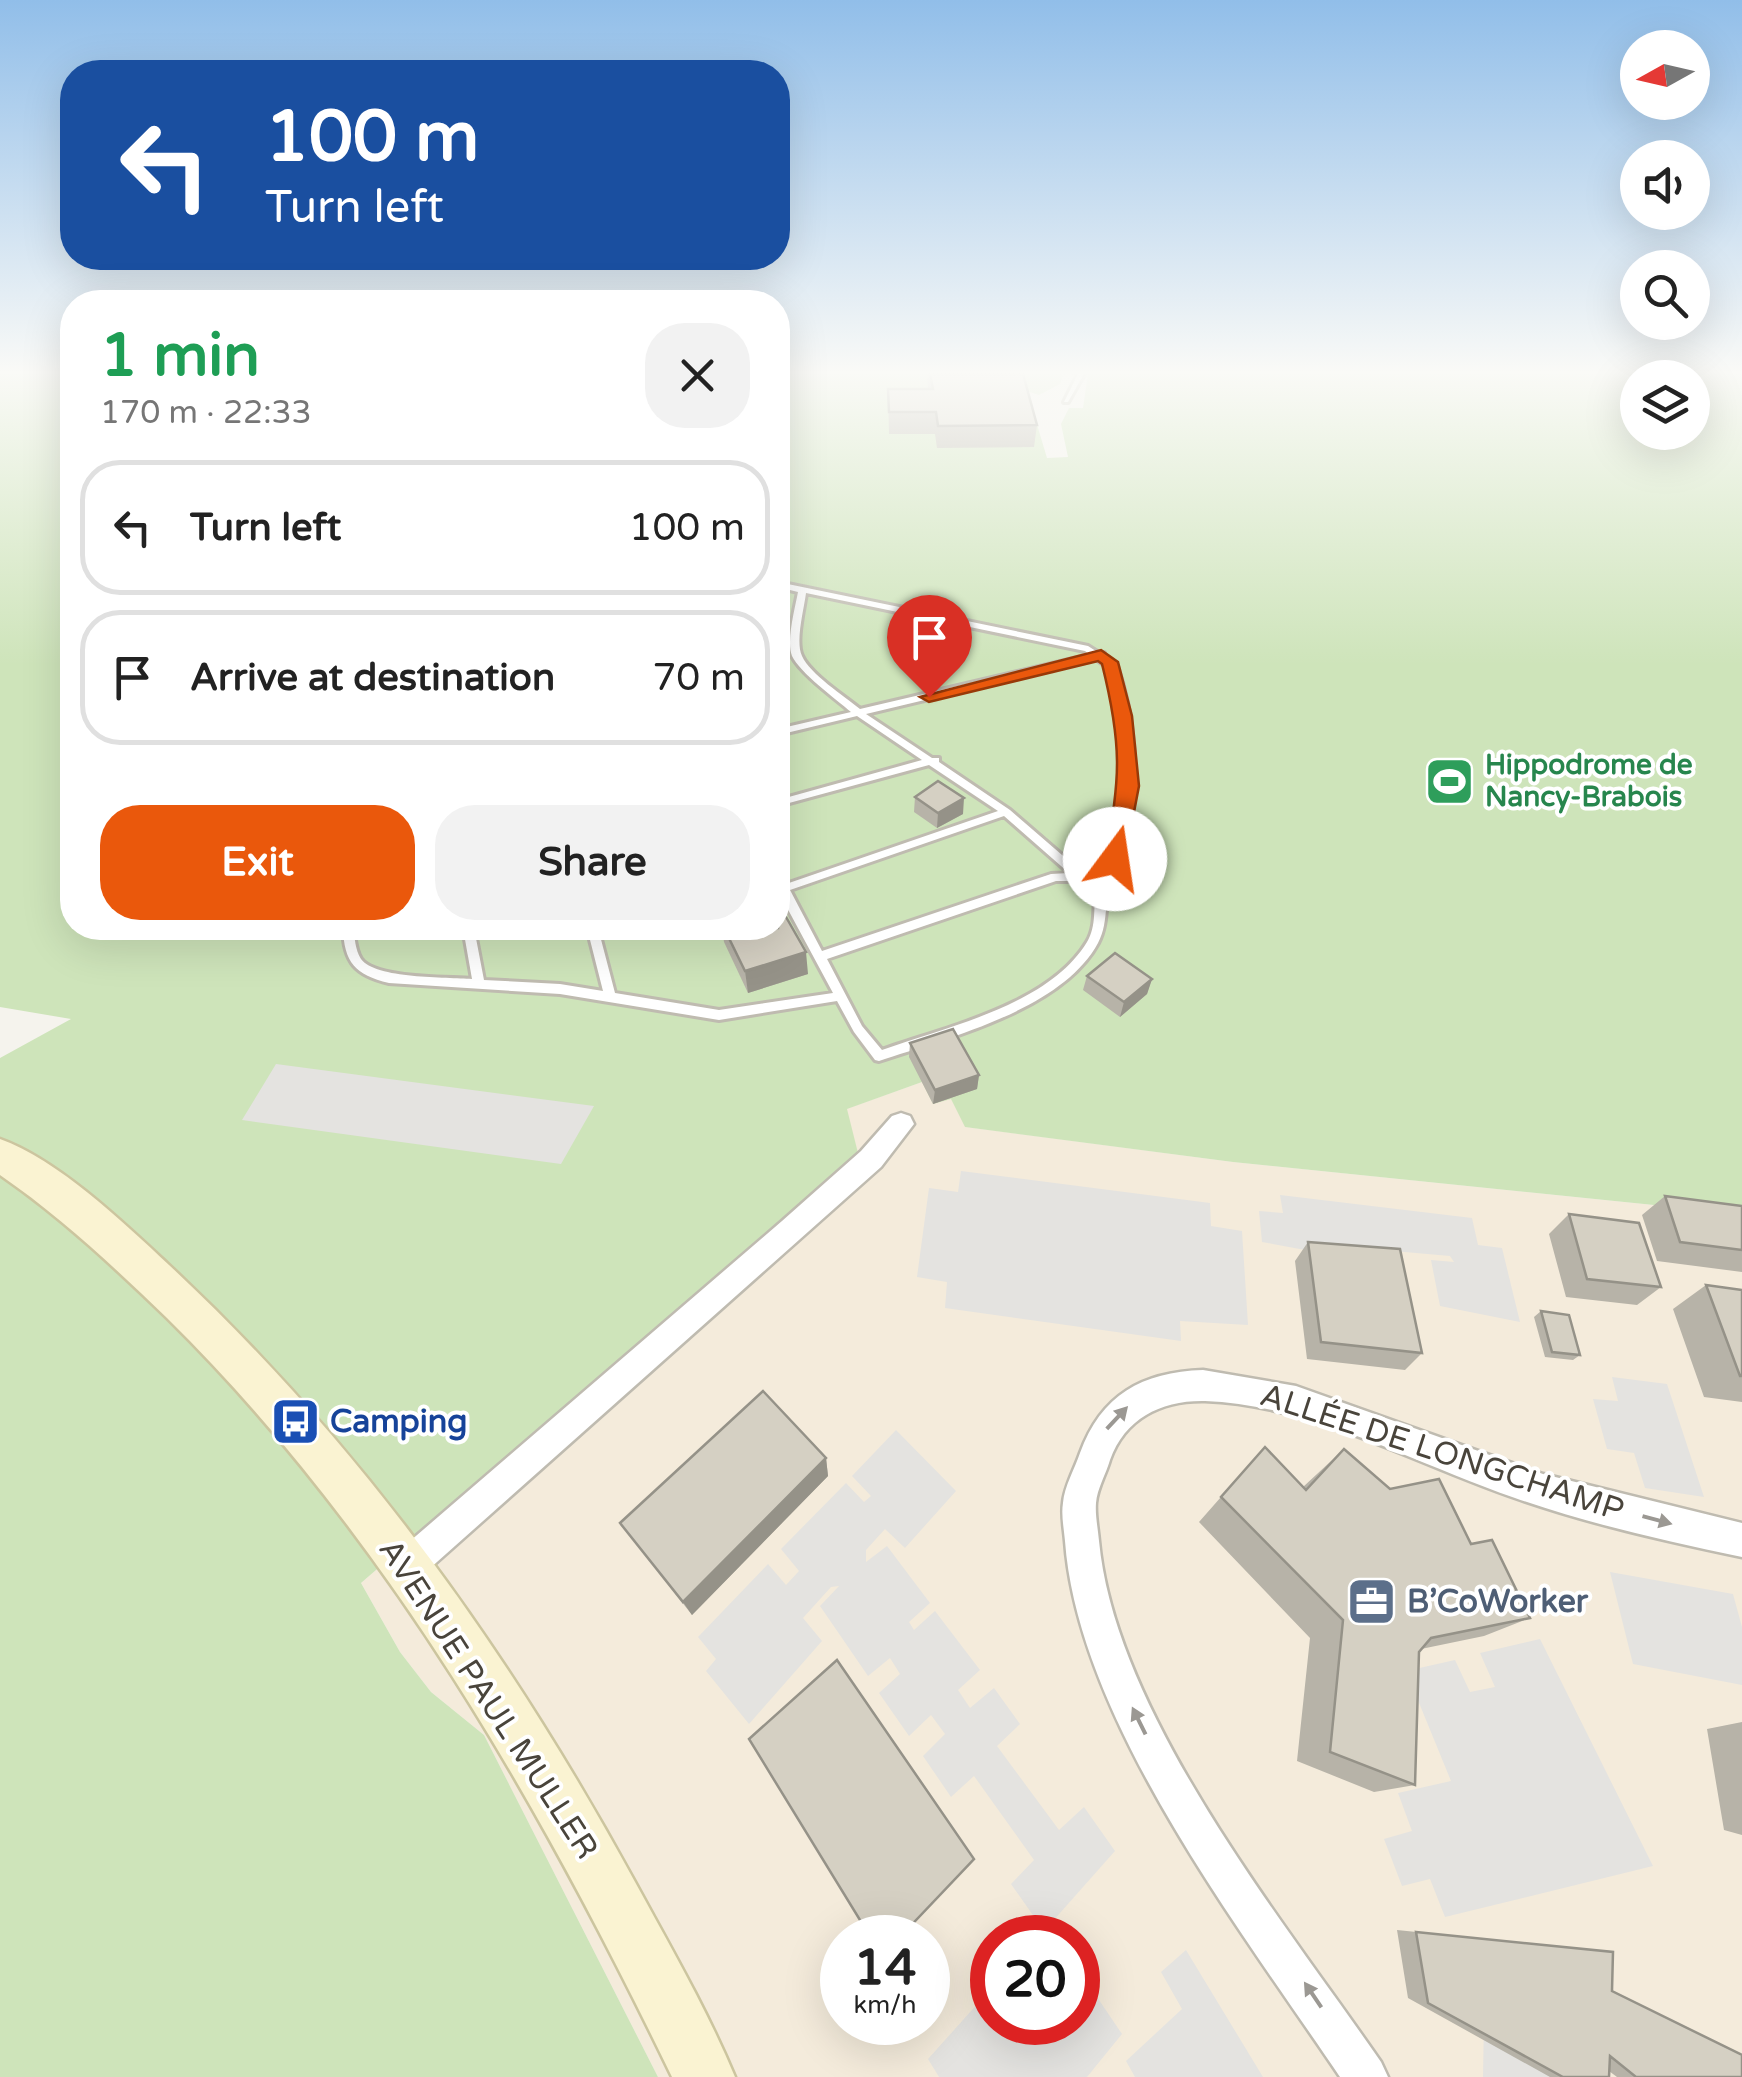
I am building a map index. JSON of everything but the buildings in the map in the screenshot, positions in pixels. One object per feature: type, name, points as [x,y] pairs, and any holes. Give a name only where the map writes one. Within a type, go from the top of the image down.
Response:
[{"type":"main road","name":"AVENUE PAUL MULLER","points":[[0,1155],[88,1219],[213,1334],[295,1422],[407,1566],[541,1772],[704,2077]]},
{"type":"street","points":[[407,1566],[792,1230],[871,1159],[901,1124]]},
{"type":"street","name":"ALLÉE DE LONGCHAMP","points":[[1366,2077],[1210,1849],[1159,1763],[1120,1682],[1080,1562],[1079,1499],[1093,1449],[1104,1432],[1118,1414],[1156,1390],[1200,1386],[1255,1393],[1331,1414],[1518,1484],[1742,1540]]},
{"type":"lane","points":[[790,588],[1070,645],[1101,655],[1114,668],[1129,786],[1120,841],[1101,886],[1103,917],[1092,944],[1058,984],[1030,999],[879,1056],[840,996],[790,902]]},
{"type":"lane","points":[[802,590],[797,656],[860,714],[935,760],[1006,812],[1080,877],[1101,886]]},
{"type":"lane","points":[[790,729],[1101,655]]},
{"type":"lane","points":[[790,800],[935,760]]},
{"type":"lane","points":[[790,881],[1006,812]]},
{"type":"lane","points":[[820,957],[1054,877],[1080,877]]},
{"type":"lane","points":[[349,940],[352,961],[372,976],[478,982],[610,997],[719,1015],[840,996]]},
{"type":"lane","points":[[471,940],[478,982]]},
{"type":"lane","points":[[596,940],[610,997]]},
{"type":"shaded area","points":[[276,1064],[594,1106],[561,1164],[242,1120]]},
{"type":"shaded area","points":[[922,1082],[951,1098],[966,1127],[1233,1162],[1742,1214],[1742,2077],[658,2077],[484,1735],[431,1692],[400,1652],[361,1583],[858,1154],[846,1109]]},
{"type":"shaded area","points":[[961,1171],[1210,1203],[1211,1226],[1242,1231],[1248,1325],[1180,1321],[1181,1341],[945,1308],[947,1282],[917,1277],[929,1188],[958,1192]]},
{"type":"shaded area","points":[[1280,1195],[1472,1218],[1478,1245],[1502,1248],[1520,1322],[1440,1306],[1431,1260],[1454,1262],[1450,1256],[1382,1250],[1332,1255],[1262,1242],[1259,1211],[1283,1213]]},
{"type":"shaded area","points":[[1612,1377],[1667,1384],[1704,1497],[1645,1488],[1634,1453],[1607,1449],[1593,1399],[1618,1401]]},
{"type":"shaded area","points":[[896,1430],[956,1491],[905,1548],[885,1529],[866,1550],[866,1562],[887,1546],[930,1603],[909,1622],[914,1630],[935,1611],[980,1670],[958,1690],[970,1708],[994,1688],[1020,1724],[997,1746],[1059,1830],[1084,1807],[1115,1851],[1058,1915],[1033,1915],[1011,1884],[1034,1860],[974,1776],[951,1797],[923,1756],[945,1734],[931,1715],[909,1736],[879,1693],[900,1674],[890,1658],[868,1676],[820,1606],[839,1586],[831,1587],[803,1618],[822,1641],[749,1724],[706,1671],[716,1659],[698,1637],[768,1564],[786,1585],[799,1571],[781,1549],[846,1483],[864,1502],[871,1496],[852,1476]]},
{"type":"shaded area","points":[[1610,1572],[1733,1594],[1742,1627],[1742,1685],[1633,1664]]},
{"type":"shaded area","points":[[1540,1639],[1653,1866],[1445,1917],[1430,1879],[1402,1886],[1384,1839],[1412,1831],[1398,1793],[1451,1781],[1406,1671],[1455,1660],[1470,1692],[1495,1687],[1480,1653]]},
{"type":"shaded area","points":[[1186,1950],[1263,2077],[1135,2077],[1126,2061],[1182,2009],[1161,1972]]},
{"type":"shaded area","points":[[1100,2002],[1122,2034],[1087,2077],[939,2077],[928,2059],[941,2045],[950,2045],[950,2034],[970,2012],[970,2045],[1100,2045]]},
{"type":"shaded area","points":[[1484,2018],[1564,2077],[1483,2077]]},
{"type":"green space","points":[[0,471],[60,471],[60,940],[790,940],[790,471],[1742,471],[1742,1214],[1233,1162],[965,1127],[951,1099],[933,1104],[922,1082],[847,1109],[858,1153],[361,1583],[400,1652],[431,1692],[484,1735],[658,2077],[0,2077],[0,1058],[71,1019],[0,1007]]},
{"type":"place","name":"Hippodrome de Nancy-Brabois","points":[[1450,781]]},
{"type":"place","name":"Camping","points":[[295,1422]]},
{"type":"place","name":"B’CoWorker","points":[[1372,1602]]},
{"type":"route","points":[[929,697],[1101,655],[1110,662],[1124,716],[1129,786],[1126,822],[1115,859]]}]
